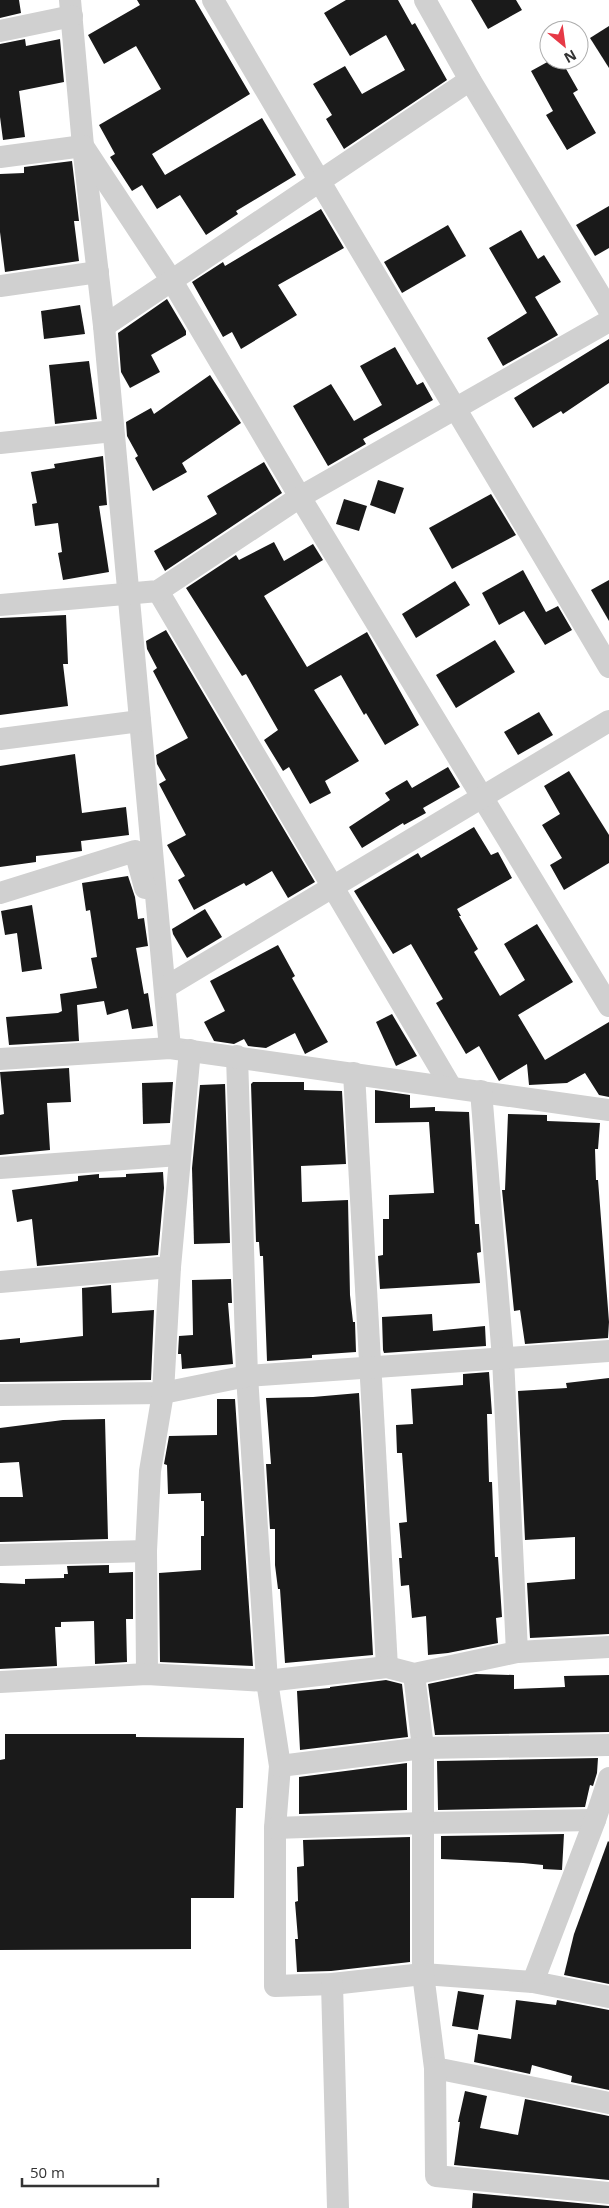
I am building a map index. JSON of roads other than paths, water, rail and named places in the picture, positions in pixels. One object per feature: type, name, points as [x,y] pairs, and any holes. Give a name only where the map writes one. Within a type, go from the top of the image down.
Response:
[{"type":"street","points":[[213,0],[319,182],[457,408],[609,667]]},
{"type":"street","points":[[425,0],[470,80],[609,310]]},
{"type":"street","points":[[0,31],[71,8],[83,146],[104,326],[161,952],[166,987],[180,1049],[179,1155],[163,1393],[150,1471],[146,1551],[147,1674]]},
{"type":"street","points":[[104,326],[470,80]]},
{"type":"street","points":[[0,157],[83,146]]},
{"type":"street","points":[[83,146],[172,281],[300,497],[609,1006]]},
{"type":"street","points":[[0,286],[98,272]]},
{"type":"street","points":[[0,606],[158,592],[300,497],[609,321]]},
{"type":"street","points":[[0,443],[113,431]]},
{"type":"street","points":[[158,592],[451,1087]]},
{"type":"street","points":[[0,740],[140,721]]},
{"type":"street","points":[[166,987],[609,721]]},
{"type":"street","points":[[0,893],[135,851],[161,952]]},
{"type":"street","points":[[0,1059],[180,1049],[609,1110]]},
{"type":"street","points":[[237,1056],[247,1376],[268,1681],[280,1766],[275,1828],[275,1986],[332,1984],[423,1974],[533,1982],[609,1997]]},
{"type":"street","points":[[354,1073],[372,1368],[387,1667]]},
{"type":"street","points":[[481,1091],[503,1358],[517,1652]]},
{"type":"street","points":[[0,1168],[179,1155]]},
{"type":"street","points":[[0,1282],[170,1267]]},
{"type":"street","points":[[0,1395],[163,1393],[247,1376],[609,1351]]},
{"type":"street","points":[[0,1555],[146,1551]]},
{"type":"street","points":[[0,1682],[147,1674],[268,1681],[387,1667],[414,1674],[517,1652],[609,1647]]},
{"type":"street","points":[[414,1674],[423,1748],[423,1974],[435,2068],[436,2176],[609,2193]]},
{"type":"street","points":[[280,1766],[423,1748],[609,1745]]},
{"type":"street","points":[[533,1982],[595,1820],[609,1778]]},
{"type":"street","points":[[275,1828],[595,1820]]},
{"type":"street","points":[[332,1984],[338,2208]]},
{"type":"street","points":[[435,2068],[609,2103]]}]
